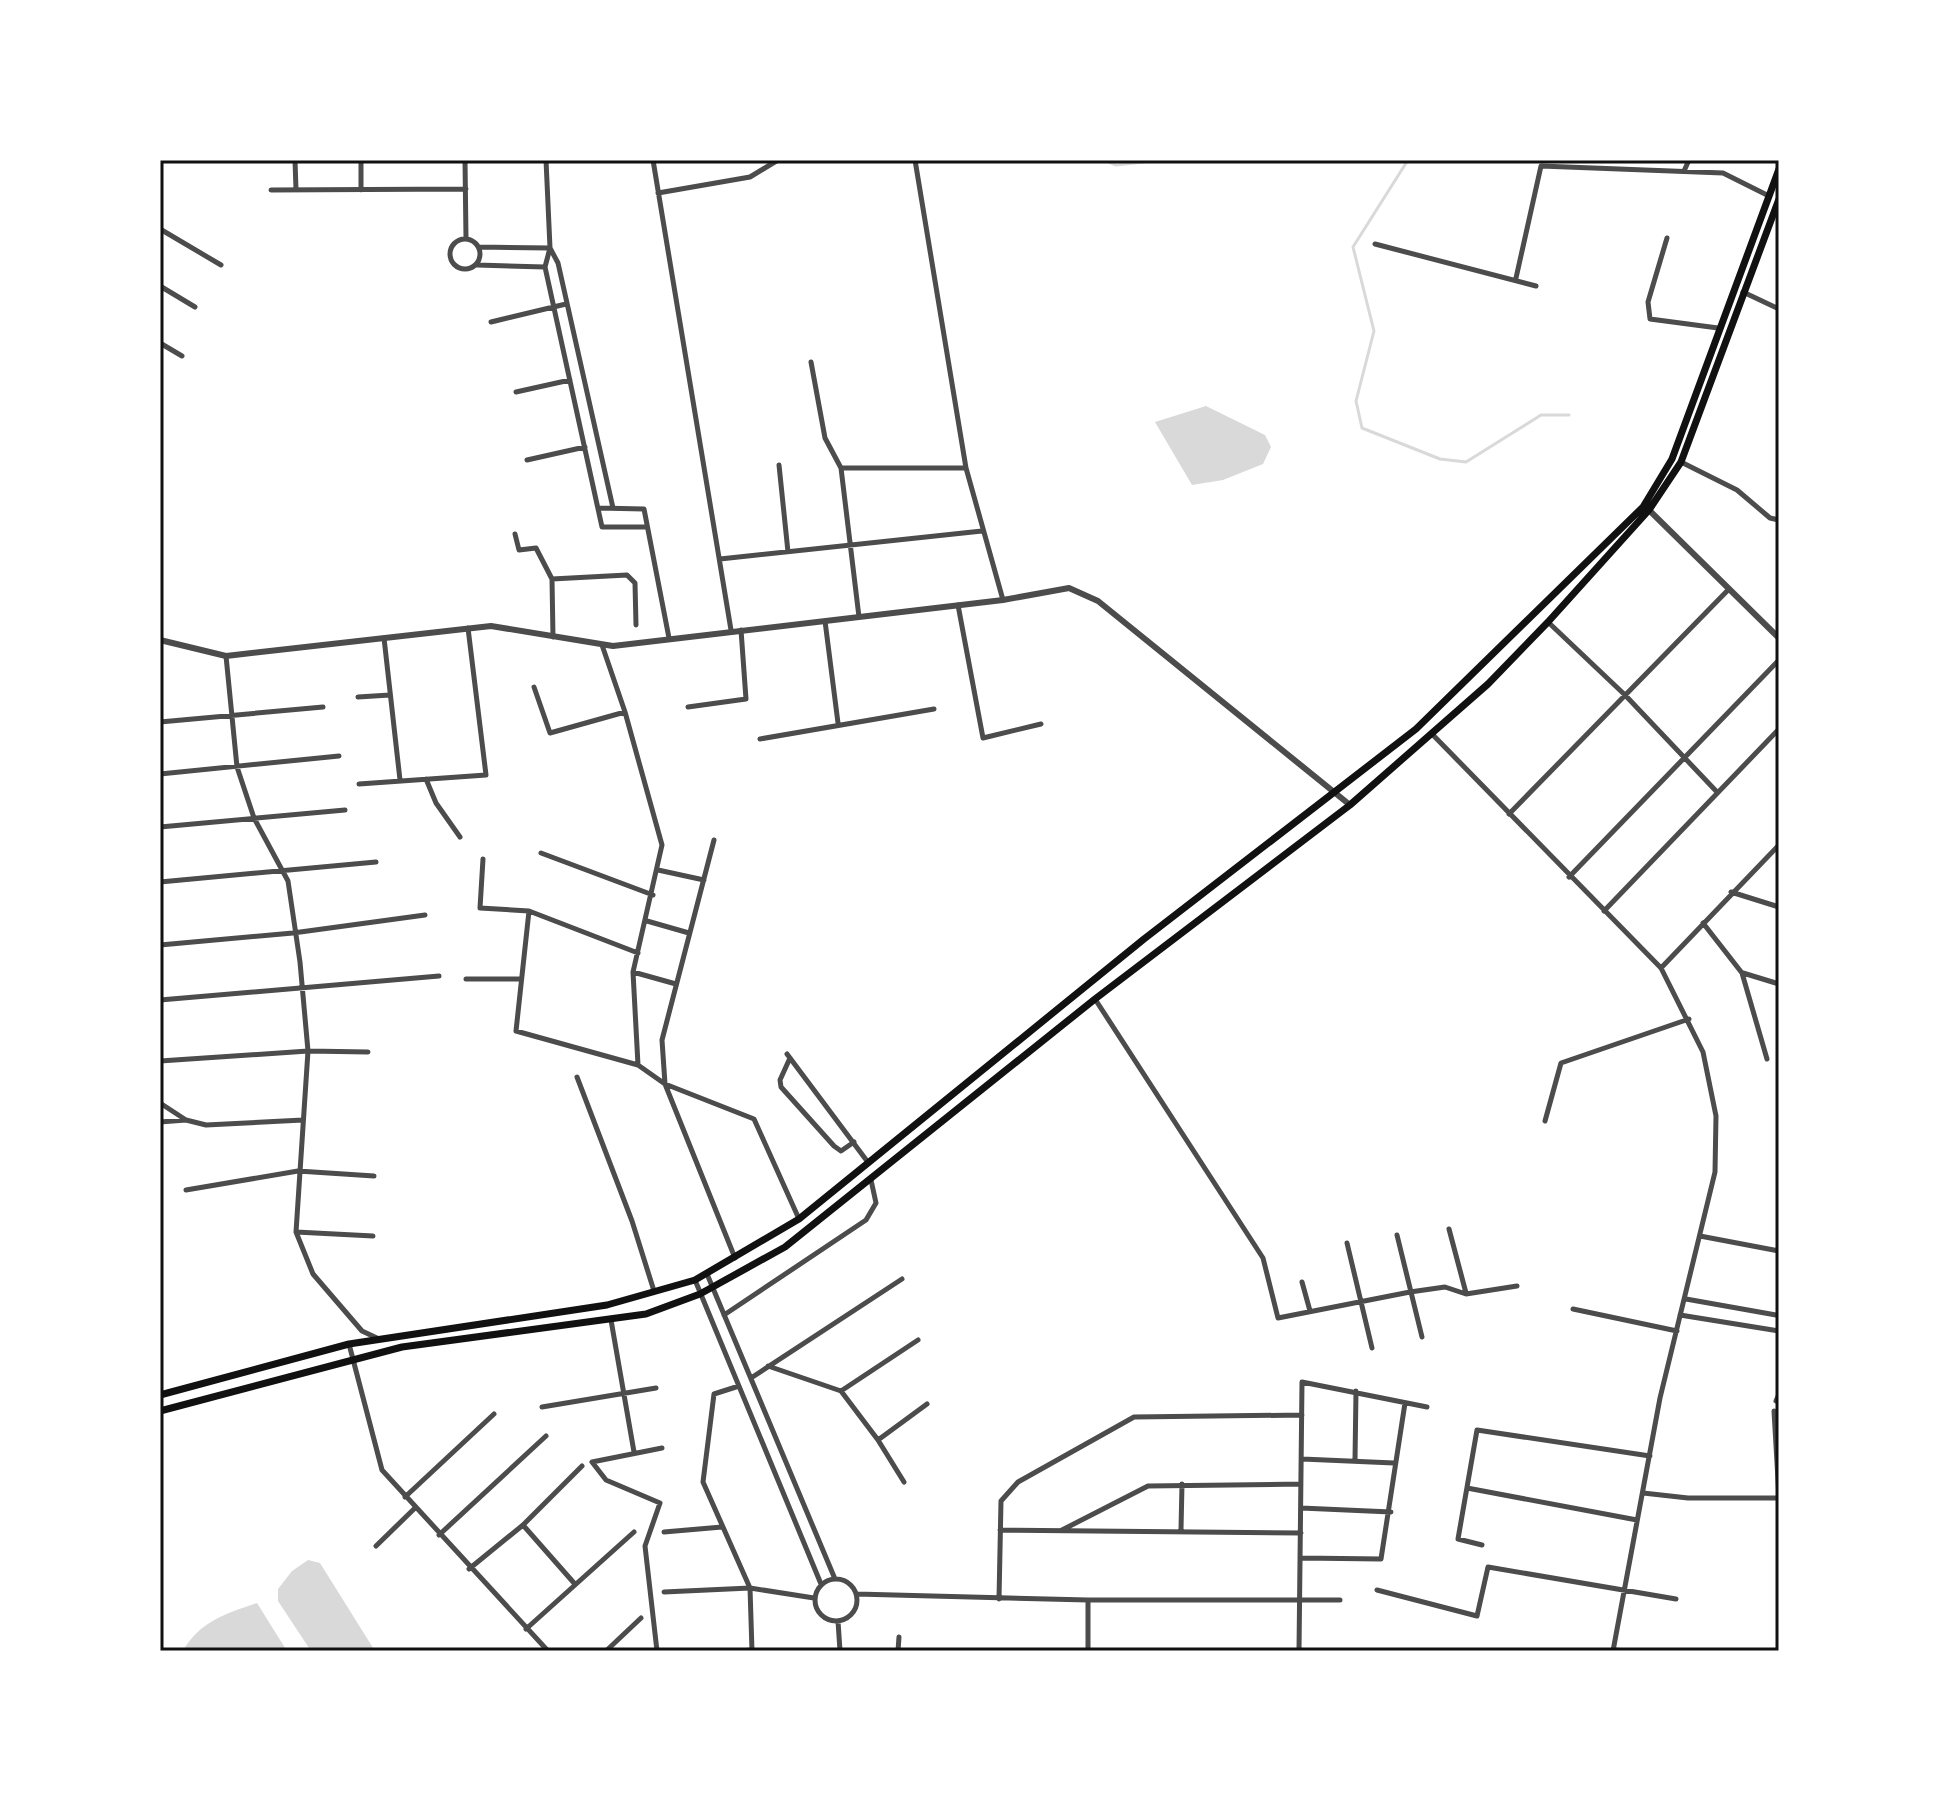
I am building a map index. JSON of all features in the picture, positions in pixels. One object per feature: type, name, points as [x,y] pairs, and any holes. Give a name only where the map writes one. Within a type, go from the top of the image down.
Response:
[{"type":"main road","points":[[160,1395],[349,1344],[607,1305],[695,1280],[799,1219],[1144,939],[1416,729],[1473,677],[1643,507],[1672,459],[1779,169]]},
{"type":"main road","points":[[160,1411],[402,1347],[646,1314],[700,1294],[785,1247],[1095,999],[1350,805],[1432,734],[1548,622],[1649,510],[1681,462],[1742,292],[1779,200]]},
{"type":"street","points":[[295,160],[296,190]]},
{"type":"street","points":[[361,160],[361,190]]},
{"type":"street","points":[[465,160],[466,239]]},
{"type":"street","points":[[546,160],[550,248],[545,267],[602,527],[647,527]]},
{"type":"street","points":[[653,160],[731,630]]},
{"type":"street","points":[[658,193],[750,177],[778,160]]},
{"type":"street","points":[[915,160],[966,468],[1003,600]]},
{"type":"street","points":[[1684,171],[1689,160]]},
{"type":"street","points":[[1516,278],[1541,166],[1723,173],[1767,195]]},
{"type":"street","points":[[271,190],[466,189]]},
{"type":"street","points":[[160,229],[221,265]]},
{"type":"street","points":[[1667,238],[1648,302],[1650,319],[1718,328]]},
{"type":"street","points":[[466,239],[479,247],[550,248]]},
{"type":"street","points":[[466,239],[451,247],[452,261],[463,269],[477,265],[545,267]]},
{"type":"street","points":[[1375,244],[1516,278],[1536,286]]},
{"type":"street","points":[[477,265],[481,256],[479,247]]},
{"type":"street","points":[[550,248],[558,263],[613,508]]},
{"type":"street","points":[[160,286],[195,307]]},
{"type":"street","points":[[1742,292],[1779,309]]},
{"type":"street","points":[[491,322],[566,304]]},
{"type":"street","points":[[160,343],[182,356]]},
{"type":"street","points":[[811,362],[825,438],[841,468],[859,618]]},
{"type":"street","points":[[516,392],[570,380]]},
{"type":"street","points":[[527,460],[585,447]]},
{"type":"street","points":[[1681,462],[1737,490],[1770,518],[1779,520]]},
{"type":"street","points":[[779,465],[788,552]]},
{"type":"street","points":[[841,468],[966,468]]},
{"type":"street","points":[[598,508],[644,509],[669,638]]},
{"type":"street","points":[[1649,510],[1779,638]]},
{"type":"street","points":[[720,559],[982,531]]},
{"type":"street","points":[[515,534],[519,550],[536,548],[552,579],[553,637]]},
{"type":"street","points":[[552,579],[627,575],[635,583],[636,625]]},
{"type":"street","points":[[160,640],[226,656],[491,626],[602,645],[859,618],[1003,600],[1069,588],[1098,601],[1350,805]]},
{"type":"street","points":[[1509,814],[1730,588]]},
{"type":"street","points":[[958,605],[983,738],[1041,724]]},
{"type":"street","points":[[825,621],[838,723]]},
{"type":"street","points":[[1548,622],[1625,695],[1717,792]]},
{"type":"street","points":[[359,784],[486,775],[468,627]]},
{"type":"street","points":[[688,707],[746,699],[741,629]]},
{"type":"street","points":[[384,637],[400,780]]},
{"type":"street","points":[[602,645],[625,712],[662,845],[633,972],[638,1065]]},
{"type":"street","points":[[226,656],[237,767],[254,818],[288,881],[293,933],[300,962],[308,1051],[296,1232],[313,1274],[362,1331],[378,1339]]},
{"type":"street","points":[[1569,877],[1779,660]]},
{"type":"street","points":[[534,687],[550,733],[625,712]]},
{"type":"street","points":[[358,697],[390,695]]},
{"type":"street","points":[[160,722],[323,707]]},
{"type":"street","points":[[760,739],[825,730],[838,723],[934,709]]},
{"type":"street","points":[[1604,911],[1779,729]]},
{"type":"street","points":[[1432,734],[1661,968],[1703,1052],[1716,1116],[1715,1172],[1680,1315],[1622,1593],[1614,1650],[1626,1651]]},
{"type":"street","points":[[160,774],[339,756]]},
{"type":"street","points":[[426,779],[436,803],[460,837]]},
{"type":"street","points":[[160,827],[345,810]]},
{"type":"street","points":[[714,840],[662,1040],[665,1084],[735,1259]]},
{"type":"street","points":[[1661,968],[1779,845]]},
{"type":"street","points":[[541,853],[653,895]]},
{"type":"street","points":[[483,859],[480,908],[529,911],[638,953]]},
{"type":"street","points":[[160,882],[376,862]]},
{"type":"street","points":[[658,870],[704,880]]},
{"type":"street","points":[[1731,892],[1779,907]]},
{"type":"street","points":[[529,911],[516,1031],[638,1065],[665,1084],[754,1119],[799,1219]]},
{"type":"street","points":[[160,945],[293,933],[425,915]]},
{"type":"street","points":[[647,921],[689,933]]},
{"type":"street","points":[[1703,923],[1742,973],[1767,1059]]},
{"type":"street","points":[[633,972],[676,984]]},
{"type":"street","points":[[1742,973],[1779,984]]},
{"type":"street","points":[[160,1000],[439,976]]},
{"type":"street","points":[[466,979],[520,979]]},
{"type":"street","points":[[1095,999],[1263,1258],[1278,1318],[1360,1300],[1445,1287],[1466,1294],[1517,1286]]},
{"type":"street","points":[[1545,1121],[1561,1063],[1689,1019]]},
{"type":"street","points":[[160,1061],[308,1051],[368,1052]]},
{"type":"street","points":[[854,1142],[841,1151],[834,1146],[781,1087],[780,1080],[788,1056],[854,1142],[867,1161]]},
{"type":"street","points":[[577,1077],[632,1221],[654,1291]]},
{"type":"street","points":[[160,1103],[186,1120]]},
{"type":"street","points":[[160,1122],[186,1120],[206,1125],[303,1120]]},
{"type":"street","points":[[186,1190],[298,1171],[374,1176]]},
{"type":"street","points":[[724,1315],[866,1220],[876,1203],[871,1180]]},
{"type":"street","points":[[1449,1229],[1466,1294]]},
{"type":"street","points":[[296,1232],[373,1236]]},
{"type":"street","points":[[1397,1235],[1422,1337]]},
{"type":"street","points":[[1700,1236],[1779,1251]]},
{"type":"street","points":[[1347,1243],[1372,1348]]},
{"type":"street","points":[[707,1274],[835,1579]]},
{"type":"street","points":[[751,1378],[902,1279]]},
{"type":"street","points":[[695,1280],[821,1584]]},
{"type":"street","points":[[1302,1282],[1310,1311]]},
{"type":"street","points":[[1686,1299],[1776,1315]]},
{"type":"street","points":[[1573,1309],[1677,1331]]},
{"type":"street","points":[[1680,1315],[1779,1331]]},
{"type":"street","points":[[611,1320],[634,1452]]},
{"type":"street","points":[[841,1391],[918,1340]]},
{"type":"street","points":[[349,1344],[382,1470],[469,1569],[548,1651]]},
{"type":"street","points":[[768,1366],[841,1391],[878,1440],[904,1482]]},
{"type":"street","points":[[1299,1651],[1302,1382],[1427,1407]]},
{"type":"street","points":[[739,1386],[714,1394],[703,1482],[750,1588],[752,1650],[740,1651]]},
{"type":"street","points":[[542,1407],[656,1388]]},
{"type":"street","points":[[1355,1460],[1356,1391]]},
{"type":"street","points":[[1779,1394],[1776,1401],[1779,1402]]},
{"type":"street","points":[[1300,1558],[1381,1559],[1391,1512],[1394,1463],[1405,1403]]},
{"type":"street","points":[[878,1440],[927,1404]]},
{"type":"street","points":[[1643,1493],[1688,1498],[1779,1498],[1774,1411]]},
{"type":"street","points":[[405,1497],[494,1414]]},
{"type":"street","points":[[999,1599],[1001,1501],[1018,1482],[1134,1417],[1302,1415]]},
{"type":"street","points":[[1482,1545],[1458,1539],[1477,1430],[1650,1456]]},
{"type":"street","points":[[439,1535],[546,1436]]},
{"type":"street","points":[[657,1651],[645,1546],[660,1503],[606,1480],[592,1462],[662,1448]]},
{"type":"street","points":[[1302,1459],[1394,1463]]},
{"type":"street","points":[[469,1569],[523,1525],[582,1466]]},
{"type":"street","points":[[1181,1530],[1182,1484]]},
{"type":"street","points":[[1062,1530],[1148,1486],[1301,1484]]},
{"type":"street","points":[[1467,1488],[1637,1520]]},
{"type":"street","points":[[376,1546],[415,1508]]},
{"type":"street","points":[[1301,1508],[1391,1512]]},
{"type":"street","points":[[523,1525],[574,1583]]},
{"type":"street","points":[[664,1532],[722,1527]]},
{"type":"street","points":[[1000,1530],[1301,1533]]},
{"type":"street","points":[[526,1629],[634,1532]]},
{"type":"street","points":[[1377,1590],[1477,1616],[1488,1567],[1622,1593],[1676,1599]]},
{"type":"street","points":[[835,1579],[850,1585],[856,1594],[855,1609],[838,1621],[818,1612],[814,1598],[821,1584],[835,1579]]},
{"type":"street","points":[[664,1592],[750,1588],[814,1598]]},
{"type":"street","points":[[856,1594],[999,1599],[1340,1600]]},
{"type":"street","points":[[1088,1600],[1088,1651]]},
{"type":"street","points":[[606,1651],[641,1618]]},
{"type":"street","points":[[838,1621],[840,1651]]},
{"type":"street","points":[[898,1651],[899,1637]]},
{"type":"shaded area","points":[[1206,406],[1265,435],[1271,447],[1263,464],[1223,480],[1192,485],[1155,422]]},
{"type":"shaded area","points":[[308,1560],[320,1563],[375,1651],[311,1651],[278,1601],[278,1589],[292,1571]]},
{"type":"shaded area","points":[[257,1603],[287,1651],[183,1651],[197,1632],[206,1626],[224,1615]]},
{"type":"waterway","points":[[1104,160],[1116,165],[1160,160]]},
{"type":"waterway","points":[[1408,160],[1353,247],[1374,331],[1356,401],[1362,428],[1440,459],[1466,462],[1541,415],[1569,415]]}]
